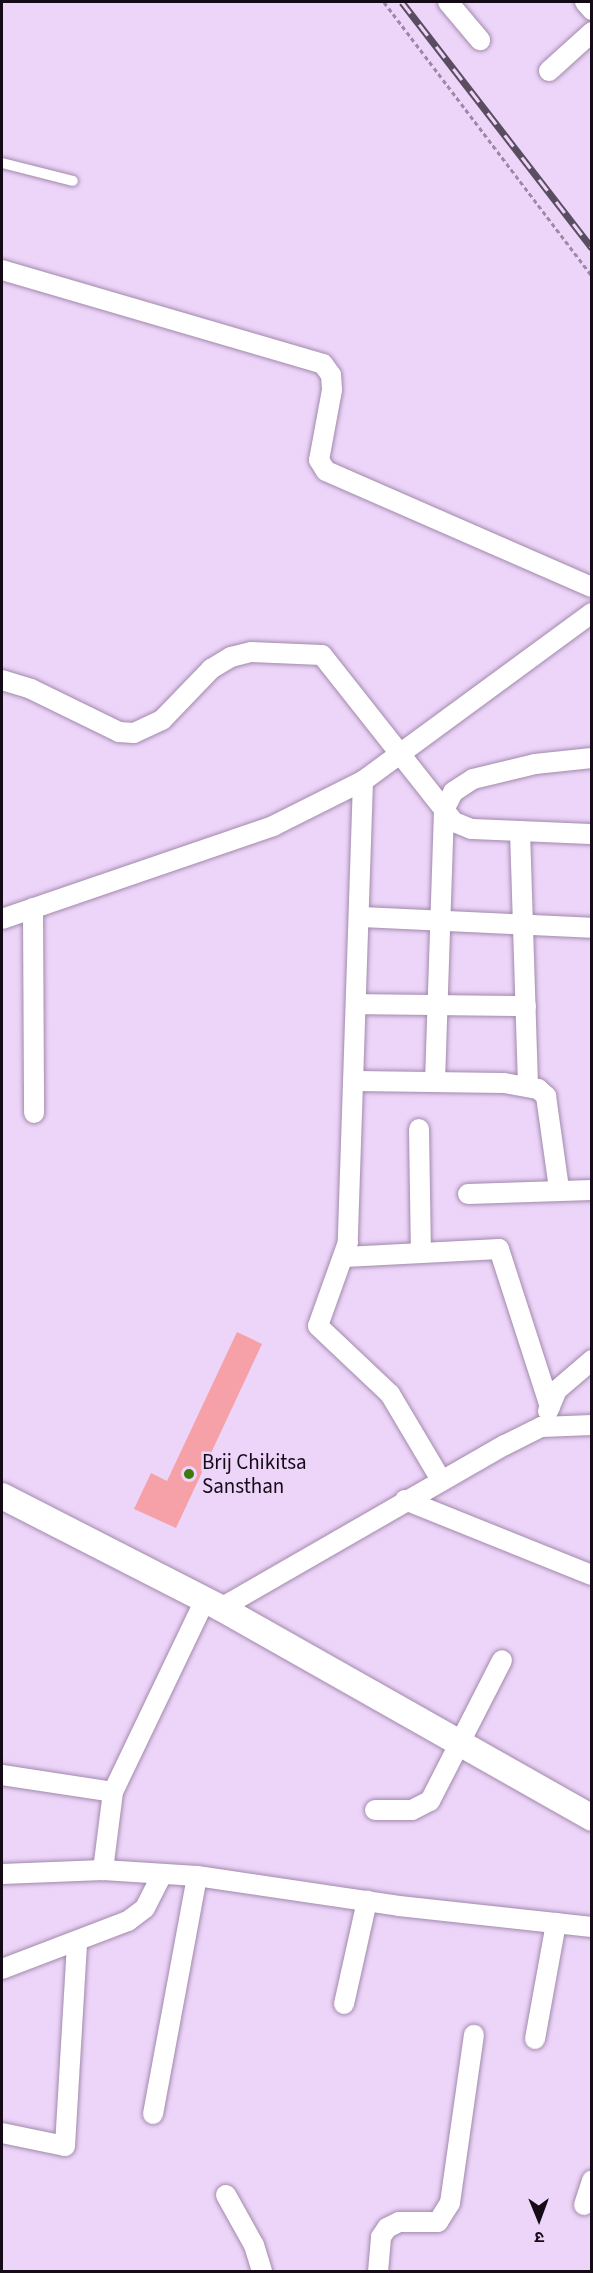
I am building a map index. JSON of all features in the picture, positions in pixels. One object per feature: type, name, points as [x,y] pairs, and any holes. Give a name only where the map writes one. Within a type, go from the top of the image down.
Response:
[{"type":"street","points":[[448,2],[480,40]]},
{"type":"street","points":[[585,2],[591,10]]},
{"type":"street","points":[[549,71],[591,32]]},
{"type":"street","points":[[2,270],[323,364],[331,375],[332,390],[319,460],[326,471],[591,587]]},
{"type":"street","points":[[2,919],[273,826],[363,782],[591,612]]},
{"type":"street","points":[[2,681],[31,689],[119,732],[134,732],[162,720],[211,669],[231,657],[305,652],[332,664],[454,822],[471,829],[591,834]]},
{"type":"street","points":[[435,1082],[444,810],[453,792],[473,779],[535,764],[591,758]]},
{"type":"street","points":[[363,782],[356,1081],[345,1257],[318,1326],[390,1394],[441,1480]]},
{"type":"street","points":[[520,831],[528,1086]]},
{"type":"street","points":[[33,908],[34,1113]]},
{"type":"street","points":[[361,917],[591,928]]},
{"type":"street","points":[[358,1004],[526,1006]]},
{"type":"street","points":[[356,1081],[528,1086],[546,1096],[559,1188]]},
{"type":"street","points":[[419,1129],[421,1251]]},
{"type":"street","points":[[468,1194],[559,1188],[591,1190]]},
{"type":"street","points":[[345,1257],[499,1248],[550,1407]]},
{"type":"street","points":[[541,1427],[557,1390],[591,1360]]},
{"type":"street","points":[[103,1869],[113,1792],[213,1604],[541,1427],[591,1425]]},
{"type":"street","points":[[2,1496],[213,1604],[591,1818]]},
{"type":"street","points":[[405,1500],[591,1575]]},
{"type":"street","points":[[375,1810],[421,1808],[430,1801],[462,1745],[502,1660]]},
{"type":"street","points":[[2,1775],[113,1792]]},
{"type":"street","points":[[2,1874],[103,1869],[197,1876],[367,1901],[591,1927]]},
{"type":"street","points":[[2,1969],[128,1921],[145,1908],[162,1875]]},
{"type":"street","points":[[153,2114],[197,1876]]},
{"type":"street","points":[[345,2004],[367,1901]]},
{"type":"street","points":[[535,2040],[556,1923]]},
{"type":"street","points":[[2,2133],[65,2146],[77,1942]]},
{"type":"street","points":[[378,2271],[381,2237],[387,2228],[399,2222],[438,2222],[450,2203],[474,2035]]},
{"type":"street","points":[[584,2205],[591,2180]]},
{"type":"street","points":[[226,2195],[254,2245],[262,2271]]},
{"type":"lane","points":[[2,163],[73,181]]},
{"type":"path","points":[[384,2],[591,276]]},
{"type":"building","points":[[237,1332],[262,1344],[176,1528],[134,1509],[151,1473],[167,1481]]},
{"type":"railway","points":[[402,2],[592,248]]},
{"type":"place","name":"Brij Chikitsa Sansthan","points":[[189,1474]]}]
